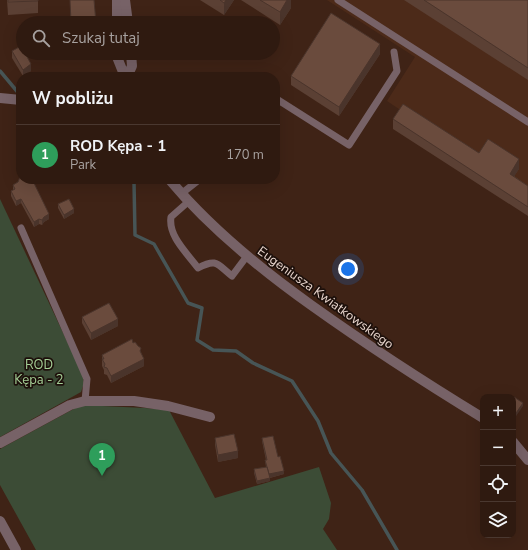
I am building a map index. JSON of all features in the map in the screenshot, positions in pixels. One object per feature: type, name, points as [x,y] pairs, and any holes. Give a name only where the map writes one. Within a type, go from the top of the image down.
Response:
[{"type":"street","points":[[117,0],[117,16]]},
{"type":"street","points":[[125,0],[127,16]]},
{"type":"street","points":[[118,60],[124,72]]},
{"type":"street","points":[[129,72],[132,66],[132,60]]},
{"type":"street","points":[[0,98],[16,100]]},
{"type":"street","name":"Eugeniusza Kwiatkowskiego","points":[[173,184],[225,238],[282,284],[346,330],[432,387],[480,416]]},
{"type":"street","points":[[0,443],[70,405],[85,401],[134,401],[168,406],[210,417]]},
{"type":"street","points":[[516,446],[528,460]]},
{"type":"street","points":[[0,521],[16,550]]},
{"type":"lane","points":[[338,0],[528,122]]},
{"type":"lane","points":[[280,101],[349,145],[397,71],[394,52]]},
{"type":"lane","points":[[196,184],[171,217],[170,225],[175,236],[198,268],[209,262],[214,262],[232,276],[247,256]]},
{"type":"lane","points":[[21,228],[87,379],[85,401]]},
{"type":"shaded area","points":[[327,0],[528,0],[528,196],[387,101],[415,57]]},
{"type":"green space","name":"ROD Kępa - 2","points":[[0,199],[82,373],[84,383],[81,392],[0,437]]},
{"type":"green space","points":[[81,405],[169,410],[215,498],[319,467],[331,503],[329,519],[323,529],[337,550],[36,550],[0,485],[0,449]]},
{"type":"building","points":[[8,0],[38,0],[38,1],[8,2]]},
{"type":"building","points":[[70,0],[94,0],[95,16],[71,16]]},
{"type":"building","points":[[260,0],[287,0],[280,12]]},
{"type":"building","points":[[424,0],[528,0],[528,68]]},
{"type":"building","points":[[331,13],[380,44],[339,107],[291,76]]},
{"type":"building","points":[[16,49],[16,58],[12,51]]},
{"type":"building","points":[[17,60],[29,60],[31,64],[23,70]]},
{"type":"building","points":[[403,104],[479,153],[488,139],[519,159],[510,174],[528,186],[528,207],[393,119]]},
{"type":"building","points":[[16,183],[34,184],[49,214],[42,220],[39,219],[34,222],[21,199],[16,201],[11,191],[15,189],[13,185]]},
{"type":"building","points":[[69,199],[74,209],[64,215],[58,204]]},
{"type":"building","points":[[109,303],[118,319],[91,333],[82,317]]},
{"type":"building","points":[[132,339],[133,343],[135,342],[141,348],[140,351],[144,359],[111,376],[107,368],[104,367],[105,364],[102,359],[104,359],[102,355]]},
{"type":"building","points":[[516,398],[523,403],[516,413]]},
{"type":"building","points":[[234,434],[238,451],[218,455],[215,438]]},
{"type":"building","points":[[273,436],[278,457],[280,456],[284,471],[269,474],[265,460],[267,460],[262,438]]},
{"type":"building","points":[[267,467],[270,478],[257,481],[254,469]]},
{"type":"waterway","points":[[0,71],[16,90]]},
{"type":"waterway","points":[[134,184],[135,235],[154,244],[188,303],[202,308],[197,340],[213,350],[236,351],[253,363],[292,381],[318,421],[331,453],[362,490],[397,550]]},
{"type":"place","name":"ROD Kępa - 1","points":[[102,476]]}]
